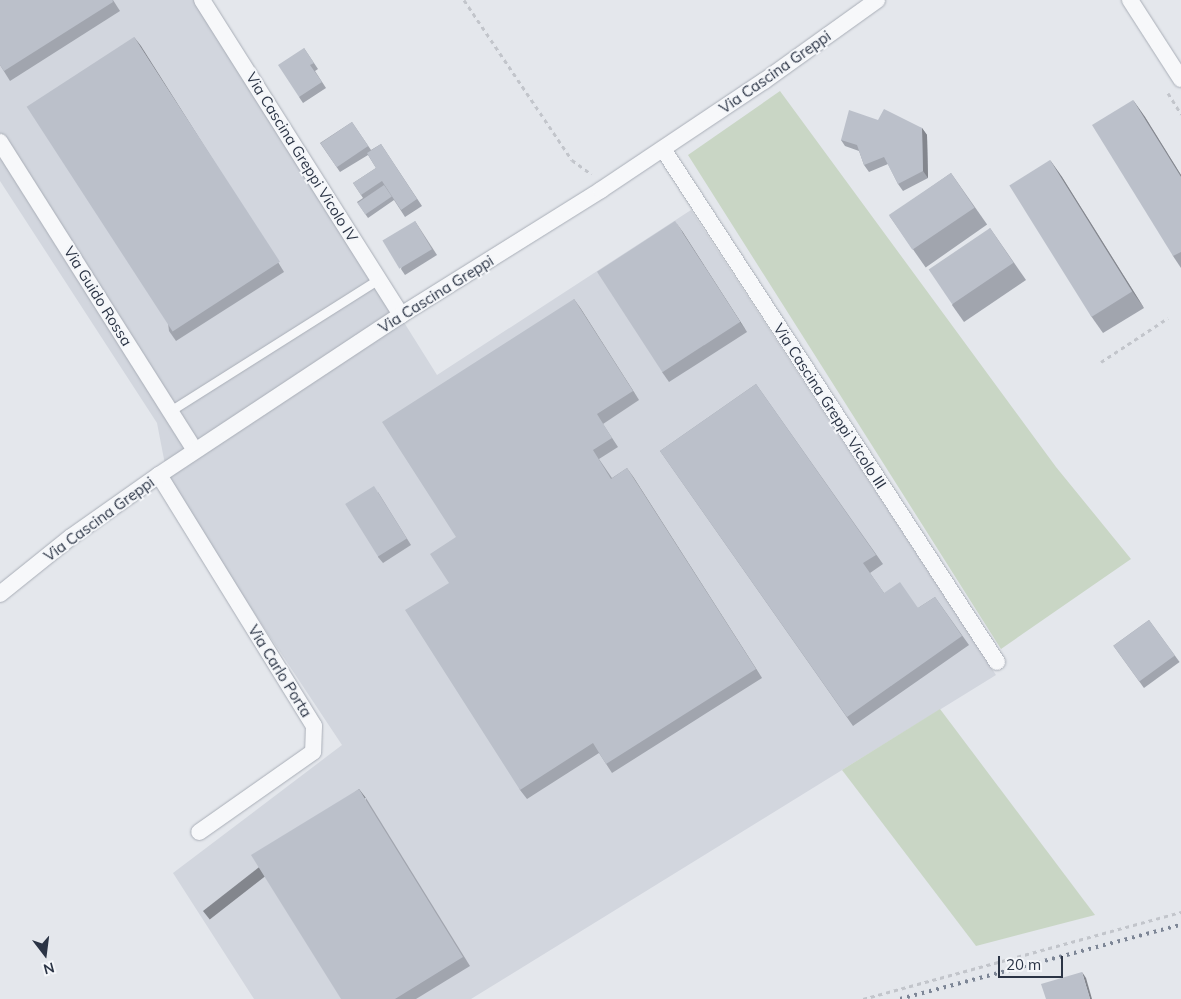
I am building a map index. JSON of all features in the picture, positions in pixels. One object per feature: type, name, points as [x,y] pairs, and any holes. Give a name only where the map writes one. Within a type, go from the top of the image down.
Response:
[{"type":"street","name":"Via Cascina Greppi Vicolo IV","points":[[202,0],[401,315]]},
{"type":"street","name":"Via Cascina Greppi","points":[[0,594],[71,537],[159,475],[401,315],[662,150],[877,0]]},
{"type":"street","points":[[1130,0],[1181,79]]},
{"type":"street","name":"Via Guido Rossa","points":[[0,142],[195,451]]},
{"type":"street","name":"Via Cascina Greppi Vicolo III","points":[[662,150],[997,662]]},
{"type":"street","name":"Via Carlo Porta","points":[[159,475],[314,726],[313,752],[199,832]]},
{"type":"lane","points":[[170,411],[379,279]]},
{"type":"path","points":[[464,0],[572,160],[592,174],[601,190]]},
{"type":"path","points":[[1101,362],[1168,318]]},
{"type":"path","points":[[863,999],[1181,912]]},
{"type":"shaded area","points":[[0,0],[202,0],[437,375],[691,210],[996,675],[471,999],[254,999],[173,873],[342,745],[169,485],[157,423],[0,181]]},
{"type":"green space","points":[[780,91],[1056,467],[1131,559],[1001,649],[688,155]]},
{"type":"green space","points":[[940,709],[1095,915],[976,946],[842,770]]},
{"type":"building","points":[[0,0],[112,0],[113,2],[4,71],[0,65]]},
{"type":"building","points":[[134,37],[280,262],[173,331],[27,107]]},
{"type":"building","points":[[304,48],[314,63],[310,65],[322,82],[299,97],[278,65]]},
{"type":"building","points":[[1133,100],[1181,177],[1181,252],[1173,256],[1092,125]]},
{"type":"building","points":[[884,109],[922,128],[923,171],[898,184],[884,157],[864,165],[857,145],[841,140],[849,110],[878,120]]},
{"type":"building","points":[[352,122],[368,146],[337,167],[320,143]]},
{"type":"building","points":[[381,144],[417,199],[401,210],[382,181],[361,195],[353,183],[376,168],[367,153]]},
{"type":"building","points":[[1050,160],[1132,291],[1091,317],[1009,185]]},
{"type":"building","points":[[951,173],[974,208],[912,250],[889,215]]},
{"type":"building","points":[[384,185],[392,197],[365,215],[357,203]]},
{"type":"building","points":[[415,221],[432,249],[399,269],[382,241]]},
{"type":"building","points":[[675,221],[740,322],[662,372],[597,272]]},
{"type":"building","points":[[990,228],[1013,263],[952,304],[929,269]]},
{"type":"building","points":[[574,299],[633,391],[597,414],[612,438],[593,450],[611,479],[627,468],[756,669],[606,764],[593,743],[520,790],[405,610],[449,583],[430,554],[456,537],[382,422]]},
{"type":"building","points":[[756,384],[876,555],[863,563],[884,593],[900,582],[918,608],[935,597],[962,636],[847,717],[660,451]]},
{"type":"building","points":[[374,486],[407,539],[378,557],[345,504]]},
{"type":"building","points":[[1149,620],[1175,656],[1139,681],[1113,646]]},
{"type":"building","points":[[359,789],[463,957],[395,999],[341,999],[251,855]]},
{"type":"building","points":[[1082,972],[1090,999],[1046,999],[1041,984]]},
{"type":"railway","points":[[900,999],[1181,925]]}]
